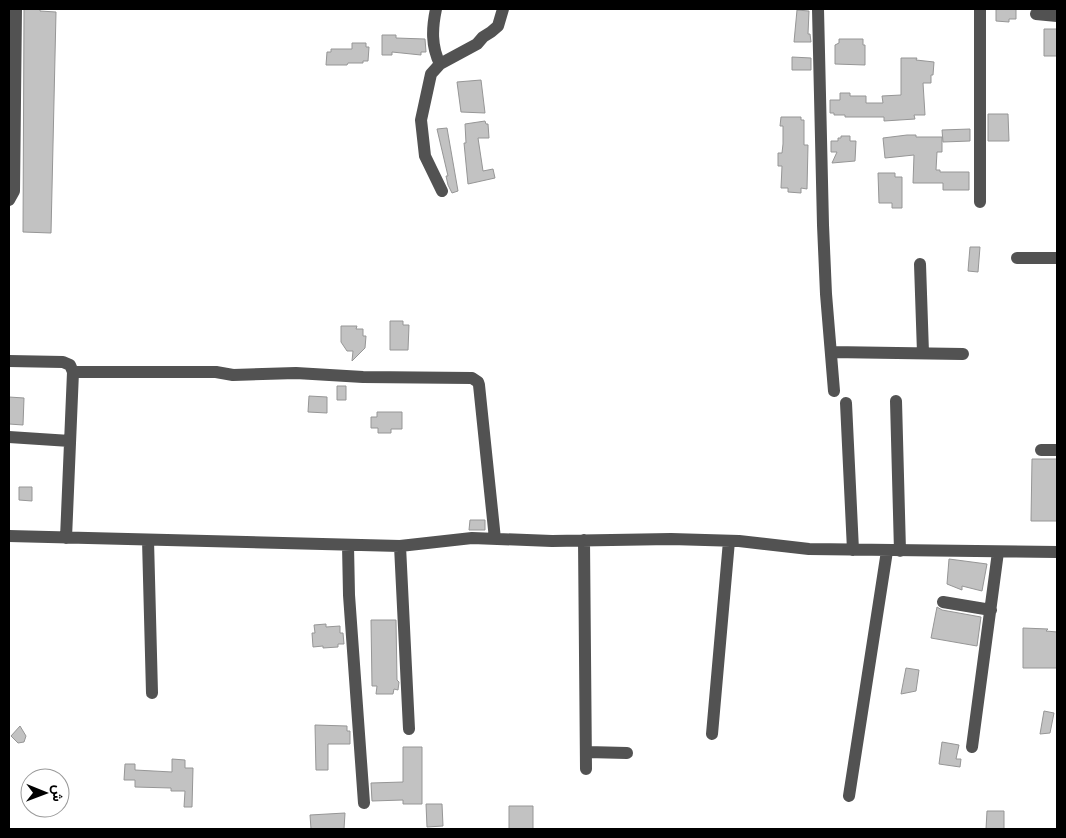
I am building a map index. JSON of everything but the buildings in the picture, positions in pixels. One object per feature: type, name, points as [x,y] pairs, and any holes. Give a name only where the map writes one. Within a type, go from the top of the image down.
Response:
[{"type":"street","points":[[9,200],[14,190],[16,9]]},
{"type":"street","points":[[436,9],[433,22],[434,52],[440,64]]},
{"type":"street","points":[[442,191],[425,156],[421,120],[431,74],[440,64],[478,44],[482,37],[498,26],[502,9]]},
{"type":"street","points":[[818,9],[823,225],[834,391]]},
{"type":"street","points":[[980,9],[980,202]]},
{"type":"street","points":[[1036,14],[1057,16]]},
{"type":"street","points":[[1017,258],[1057,258]]},
{"type":"street","points":[[920,264],[923,353]]},
{"type":"street","points":[[831,352],[963,354]]},
{"type":"street","points":[[9,361],[63,362],[70,365],[73,372],[66,538]]},
{"type":"street","points":[[73,372],[216,372],[234,375],[296,373],[363,377],[472,378],[479,385],[495,539]]},
{"type":"street","points":[[896,401],[900,551]]},
{"type":"street","points":[[846,403],[853,550]]},
{"type":"street","points":[[9,437],[70,441]]},
{"type":"street","points":[[1041,450],[1057,450]]},
{"type":"street","points":[[9,536],[400,546],[472,538],[584,540],[671,538],[729,541],[809,549],[1057,552]]},
{"type":"street","points":[[148,540],[152,693]]},
{"type":"street","points":[[584,540],[586,769]]},
{"type":"street","points":[[712,734],[729,541]]},
{"type":"street","points":[[348,545],[349,595],[364,803]]},
{"type":"street","points":[[400,546],[409,729]]},
{"type":"street","points":[[849,796],[887,551]]},
{"type":"street","points":[[972,747],[998,552]]},
{"type":"street","points":[[942,602],[991,610]]},
{"type":"street","points":[[587,752],[627,753]]}]
